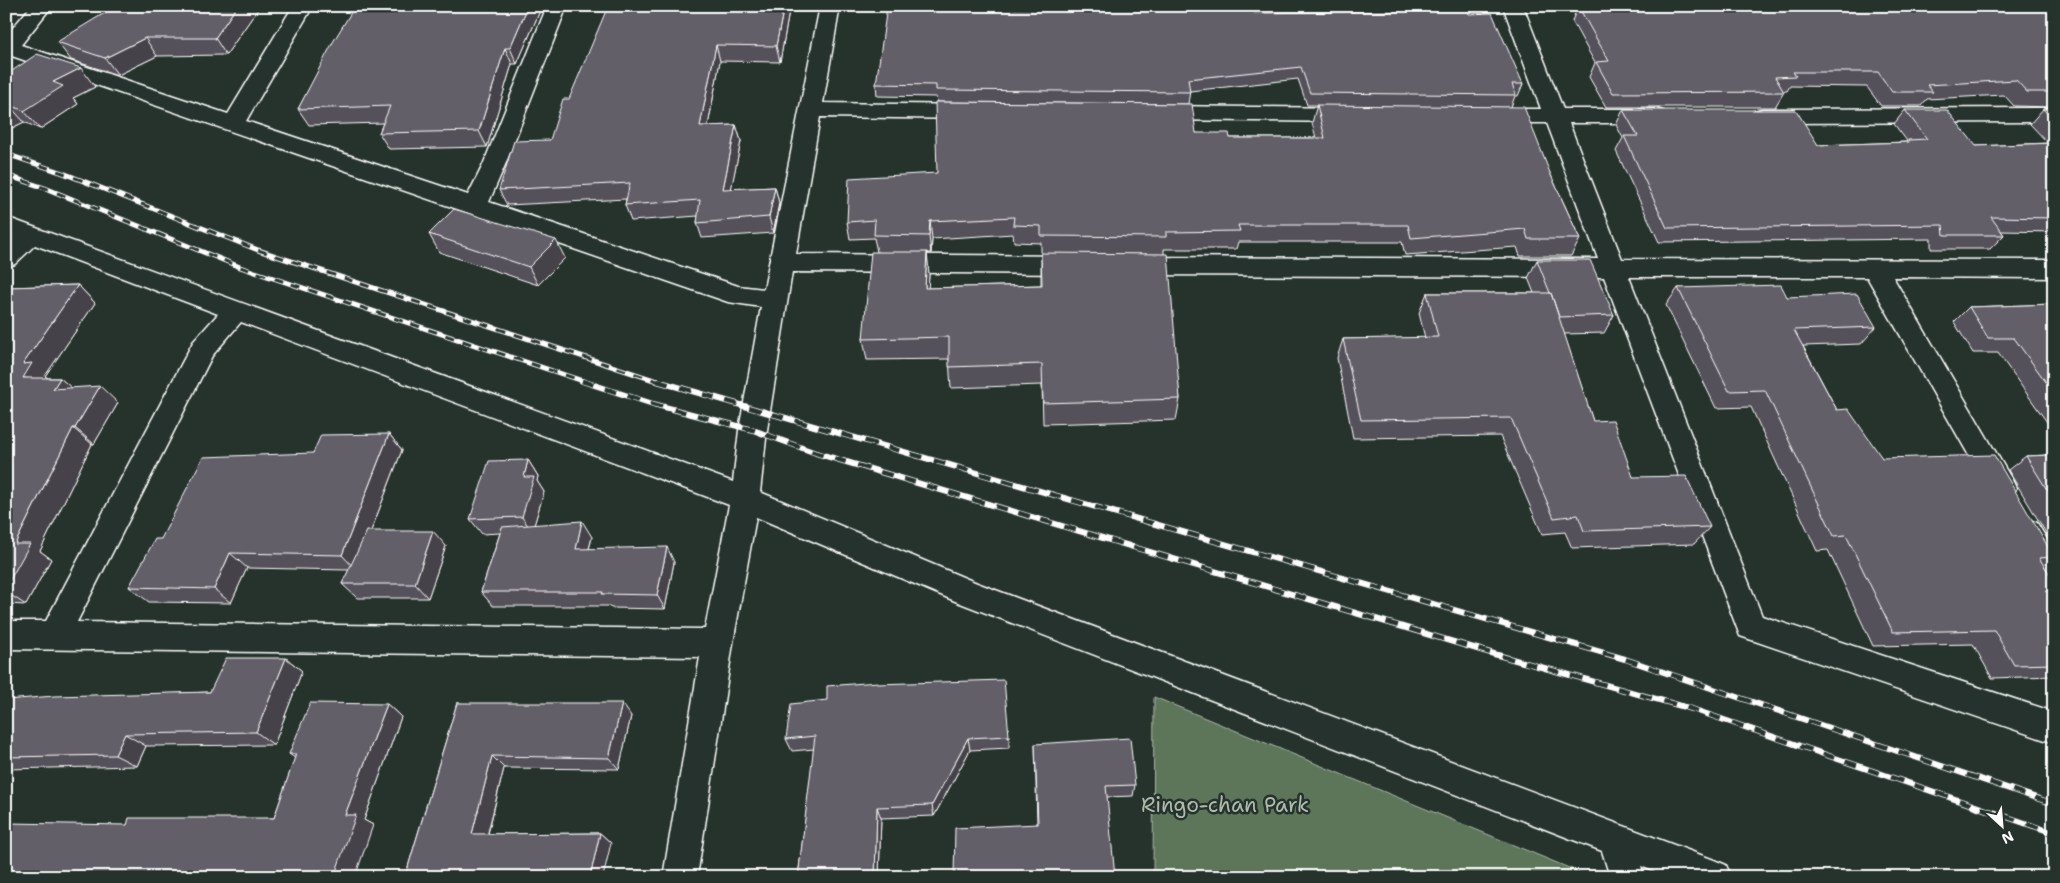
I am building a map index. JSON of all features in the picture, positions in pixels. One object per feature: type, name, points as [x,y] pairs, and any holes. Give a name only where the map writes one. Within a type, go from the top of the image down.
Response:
[{"type":"street","points":[[42,6],[7,47],[737,295],[775,299]]},
{"type":"street","points":[[233,124],[303,6]]},
{"type":"street","points":[[475,206],[494,165],[556,6]]},
{"type":"street","points":[[680,877],[718,643],[745,499],[753,430],[775,299],[830,6]]},
{"type":"street","points":[[1513,6],[1751,626],[2054,728]]},
{"type":"street","points":[[810,110],[999,112]]},
{"type":"street","points":[[1138,113],[1367,115]]},
{"type":"street","points":[[1745,116],[2054,115]]},
{"type":"street","points":[[1476,116],[1675,116]]},
{"type":"street","points":[[6,258],[19,230],[745,499],[966,592],[1714,877]]},
{"type":"street","points":[[782,263],[1614,269],[2054,269]]},
{"type":"street","points":[[1875,269],[2054,578]]},
{"type":"street","points":[[54,636],[202,349],[236,311]]},
{"type":"street","points":[[6,635],[718,643]]},
{"type":"street","points":[[1616,839],[1627,877]]},
{"type":"green space","name":"Ringo-chan Park","points":[[1154,697],[1591,877],[1153,877]]},
{"type":"building","points":[[116,6],[237,6],[215,38],[145,38],[105,58],[57,42]]},
{"type":"building","points":[[355,6],[528,6],[510,48],[505,48],[479,131],[379,133],[390,106],[298,109],[333,42]]},
{"type":"building","points":[[608,6],[784,6],[776,46],[716,45],[700,126],[736,125],[723,189],[775,187],[769,217],[697,223],[700,200],[625,205],[630,183],[499,190],[514,141],[550,140],[563,99],[569,99]]},
{"type":"building","points":[[1023,6],[1178,6],[1178,9],[1254,10],[1254,13],[1467,10],[1469,14],[1492,13],[1523,84],[1512,84],[1516,95],[1310,93],[1301,67],[1188,79],[1190,92],[936,90],[936,85],[876,84],[887,7],[935,7],[935,9],[1023,8]]},
{"type":"building","points":[[1578,6],[1629,6],[1631,9],[1686,6],[1778,6],[1781,11],[1854,9],[1858,6],[1865,6],[1867,9],[1870,9],[1868,6],[2054,6],[2054,92],[2027,92],[2016,80],[1927,85],[1933,92],[1892,92],[1878,72],[1793,72],[1796,76],[1775,77],[1784,92],[1613,93],[1596,62],[1609,61]]},
{"type":"building","points":[[37,54],[81,68],[53,82],[63,86],[24,111],[8,104],[6,105],[6,75]]},
{"type":"building","points":[[935,102],[1192,104],[1196,133],[1229,133],[1230,138],[1325,138],[1317,105],[1524,107],[1550,173],[1580,239],[1528,239],[1525,229],[1411,238],[1408,225],[1238,225],[1240,231],[1166,232],[1166,237],[1041,236],[1041,226],[1013,225],[1014,217],[930,221],[929,236],[874,235],[875,220],[847,222],[849,178],[937,173]]},
{"type":"building","points":[[2043,109],[2054,109],[2054,121]]},
{"type":"building","points":[[1623,110],[1796,110],[1818,145],[1909,142],[1908,140],[1927,139],[1905,110],[1947,110],[1976,146],[2054,143],[2054,218],[1991,217],[2004,235],[1944,235],[1943,225],[1667,228],[1624,136],[1638,136]]},
{"type":"building","points":[[454,209],[556,240],[529,267],[429,234]]},
{"type":"building","points":[[871,252],[927,252],[925,288],[1042,285],[1041,253],[1168,254],[1180,399],[1043,403],[1042,364],[949,367],[949,337],[863,339]]},
{"type":"building","points":[[1537,260],[1590,260],[1614,315],[1559,317]]},
{"type":"building","points":[[78,285],[23,364],[32,363],[23,378],[60,378],[53,389],[100,386],[75,428],[73,428],[15,544],[30,544],[6,587],[6,287]]},
{"type":"building","points":[[1781,285],[1787,297],[1857,294],[1876,327],[1794,330],[1837,410],[1848,409],[1882,458],[1994,455],[2054,557],[2039,558],[2054,581],[2054,664],[2014,665],[1994,630],[1893,632],[1846,535],[1834,536],[1765,390],[1729,391],[1678,288]]},
{"type":"building","points":[[1427,293],[1551,293],[1593,421],[1613,420],[1633,477],[1686,476],[1710,527],[1584,531],[1578,515],[1554,518],[1511,418],[1361,420],[1343,339],[1438,337]]},
{"type":"building","points":[[2054,304],[2054,393],[2014,338],[1988,338],[1969,307]]},
{"type":"building","points":[[389,434],[342,555],[230,553],[214,589],[129,587],[155,539],[161,539],[203,457],[313,453],[321,435]]},
{"type":"building","points":[[2054,455],[2054,501],[2026,456]]},
{"type":"building","points":[[528,460],[524,477],[534,477],[522,517],[470,519],[489,461]]},
{"type":"building","points":[[582,521],[576,549],[667,547],[657,595],[602,594],[603,592],[481,592],[502,527]]},
{"type":"building","points":[[367,531],[433,531],[415,584],[342,584]]},
{"type":"building","points":[[226,658],[286,658],[256,732],[125,734],[115,755],[6,757],[6,700],[54,696],[210,692]]},
{"type":"building","points":[[1004,680],[1009,736],[968,738],[932,805],[877,807],[875,877],[798,877],[815,736],[786,739],[791,704],[827,700],[827,686],[878,682],[877,684]]},
{"type":"building","points":[[310,703],[387,704],[345,815],[356,815],[334,877],[6,877],[6,823],[127,825],[129,818],[274,818],[296,754],[289,754]]},
{"type":"building","points":[[457,703],[622,703],[609,758],[492,756],[472,834],[600,833],[590,877],[405,877]]},
{"type":"building","points":[[1130,738],[1135,785],[1106,786],[1115,877],[954,877],[955,828],[1038,824],[1035,744]]},
{"type":"railway","points":[[6,154],[63,173],[258,250],[660,382]]},
{"type":"railway","points":[[6,175],[45,188],[240,267],[586,382]]},
{"type":"railway","points":[[582,381],[653,404],[753,430],[816,453],[1494,654],[1692,709],[2054,833]]},
{"type":"railway","points":[[657,381],[1625,659],[2054,804]]}]
